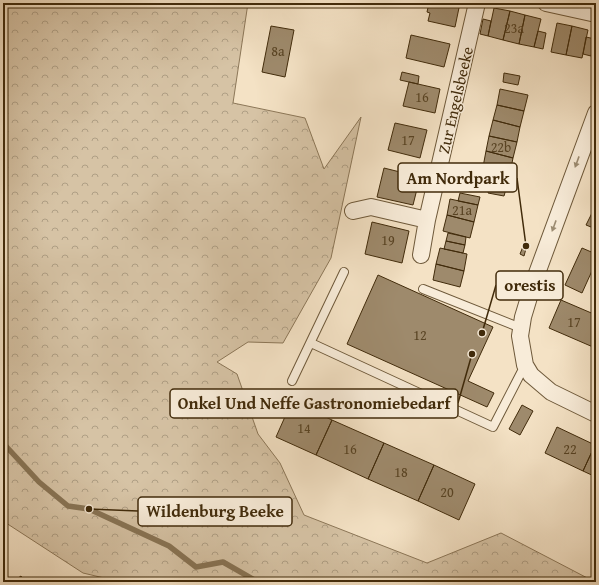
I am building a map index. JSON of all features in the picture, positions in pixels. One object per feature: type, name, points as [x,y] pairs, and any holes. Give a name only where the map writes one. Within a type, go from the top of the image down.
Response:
[{"type":"street","name":"Zur Engelsbeeke","points":[[421,255],[427,220],[477,3]]},
{"type":"street","points":[[546,3],[596,14]]},
{"type":"street","points":[[596,113],[542,261],[522,323],[520,336],[525,365],[531,375],[551,392],[596,414]]},
{"type":"street","points":[[353,211],[371,207],[427,220]]},
{"type":"lane","points":[[292,381],[344,272]]},
{"type":"lane","points":[[423,289],[522,323]]},
{"type":"lane","points":[[310,343],[493,427],[525,365]]},
{"type":"green space","points":[[3,3],[248,3],[233,103],[305,118],[324,169],[361,117],[331,258],[283,343],[248,342],[217,362],[237,374],[258,434],[280,463],[304,515],[427,563],[501,533],[595,582],[121,582],[83,573],[3,521]]},
{"type":"building","points":[[429,3],[460,3],[455,27],[428,21],[430,13],[427,12]]},
{"type":"building","points":[[494,8],[510,11],[503,40],[488,36]]},
{"type":"building","points":[[510,11],[525,15],[519,44],[503,40]]},
{"type":"building","points":[[525,15],[541,19],[534,47],[519,44]]},
{"type":"building","points":[[483,19],[491,21],[488,36],[480,34]]},
{"type":"building","points":[[557,23],[572,26],[566,55],[551,52]]},
{"type":"building","points":[[271,26],[294,30],[285,77],[262,72]]},
{"type":"building","points":[[572,26],[588,30],[582,58],[566,55]]},
{"type":"building","points":[[538,31],[546,33],[543,49],[534,47]]},
{"type":"building","points":[[411,35],[450,44],[444,67],[406,58]]},
{"type":"building","points":[[586,37],[595,39],[591,56],[583,54]]},
{"type":"building","points":[[596,37],[596,54],[592,53]]},
{"type":"building","points":[[402,72],[419,76],[418,84],[400,80]]},
{"type":"building","points":[[504,73],[520,76],[518,85],[503,82]]},
{"type":"building","points":[[409,82],[440,89],[435,113],[403,106]]},
{"type":"building","points":[[500,89],[528,95],[524,111],[497,105]]},
{"type":"building","points":[[497,105],[524,111],[520,127],[493,120]]},
{"type":"building","points":[[493,120],[520,127],[517,142],[489,136]]},
{"type":"building","points":[[395,123],[427,130],[420,158],[388,150]]},
{"type":"building","points":[[489,136],[517,142],[513,158],[486,151]]},
{"type":"building","points":[[486,151],[513,158],[510,173],[483,167]]},
{"type":"building","points":[[384,168],[420,177],[413,205],[377,197]]},
{"type":"building","points":[[490,185],[506,189],[504,196],[488,193]]},
{"type":"building","points":[[460,193],[480,197],[478,205],[458,201]]},
{"type":"building","points":[[450,199],[478,205],[474,222],[447,215]]},
{"type":"building","points":[[596,205],[596,229],[586,225]]},
{"type":"building","points":[[447,215],[474,222],[470,238],[443,231]]},
{"type":"building","points":[[372,222],[409,231],[402,263],[365,254]]},
{"type":"building","points":[[448,233],[466,237],[465,245],[446,241]]},
{"type":"building","points":[[446,241],[465,245],[463,253],[444,249]]},
{"type":"building","points":[[524,244],[527,245],[524,256],[520,254]]},
{"type":"building","points":[[440,248],[467,254],[464,271],[436,264]]},
{"type":"building","points":[[582,248],[596,254],[596,262],[582,293],[565,285]]},
{"type":"building","points":[[436,264],[464,271],[460,287],[433,280]]},
{"type":"building","points":[[378,275],[493,327],[468,381],[494,393],[487,407],[347,344]]},
{"type":"building","points":[[561,300],[596,315],[596,339],[593,347],[549,328]]},
{"type":"building","points":[[292,401],[332,420],[316,455],[276,437]]},
{"type":"building","points":[[522,405],[533,411],[520,435],[509,429]]},
{"type":"building","points":[[332,420],[384,443],[368,479],[316,455]]},
{"type":"building","points":[[557,427],[595,445],[583,471],[545,453]]},
{"type":"building","points":[[384,443],[434,465],[418,501],[368,479]]},
{"type":"building","points":[[596,445],[596,477],[583,471]]},
{"type":"building","points":[[434,465],[475,484],[459,520],[418,501]]},
{"type":"building","points":[[3,571],[11,582],[3,582]]},
{"type":"building","points":[[21,576],[25,582],[12,582]]},
{"type":"waterway","points":[[3,443],[39,482],[68,506],[89,509],[169,546],[196,567],[223,562],[258,582]]},
{"type":"place","name":"Am Nordpark","points":[[526,246]]},
{"type":"place","name":"orestis","points":[[482,333]]},
{"type":"place","name":"Onkel Und Neffe Gastronomiebedarf","points":[[472,354]]},
{"type":"place","name":"Wildenburg Beeke","points":[[89,509]]}]
